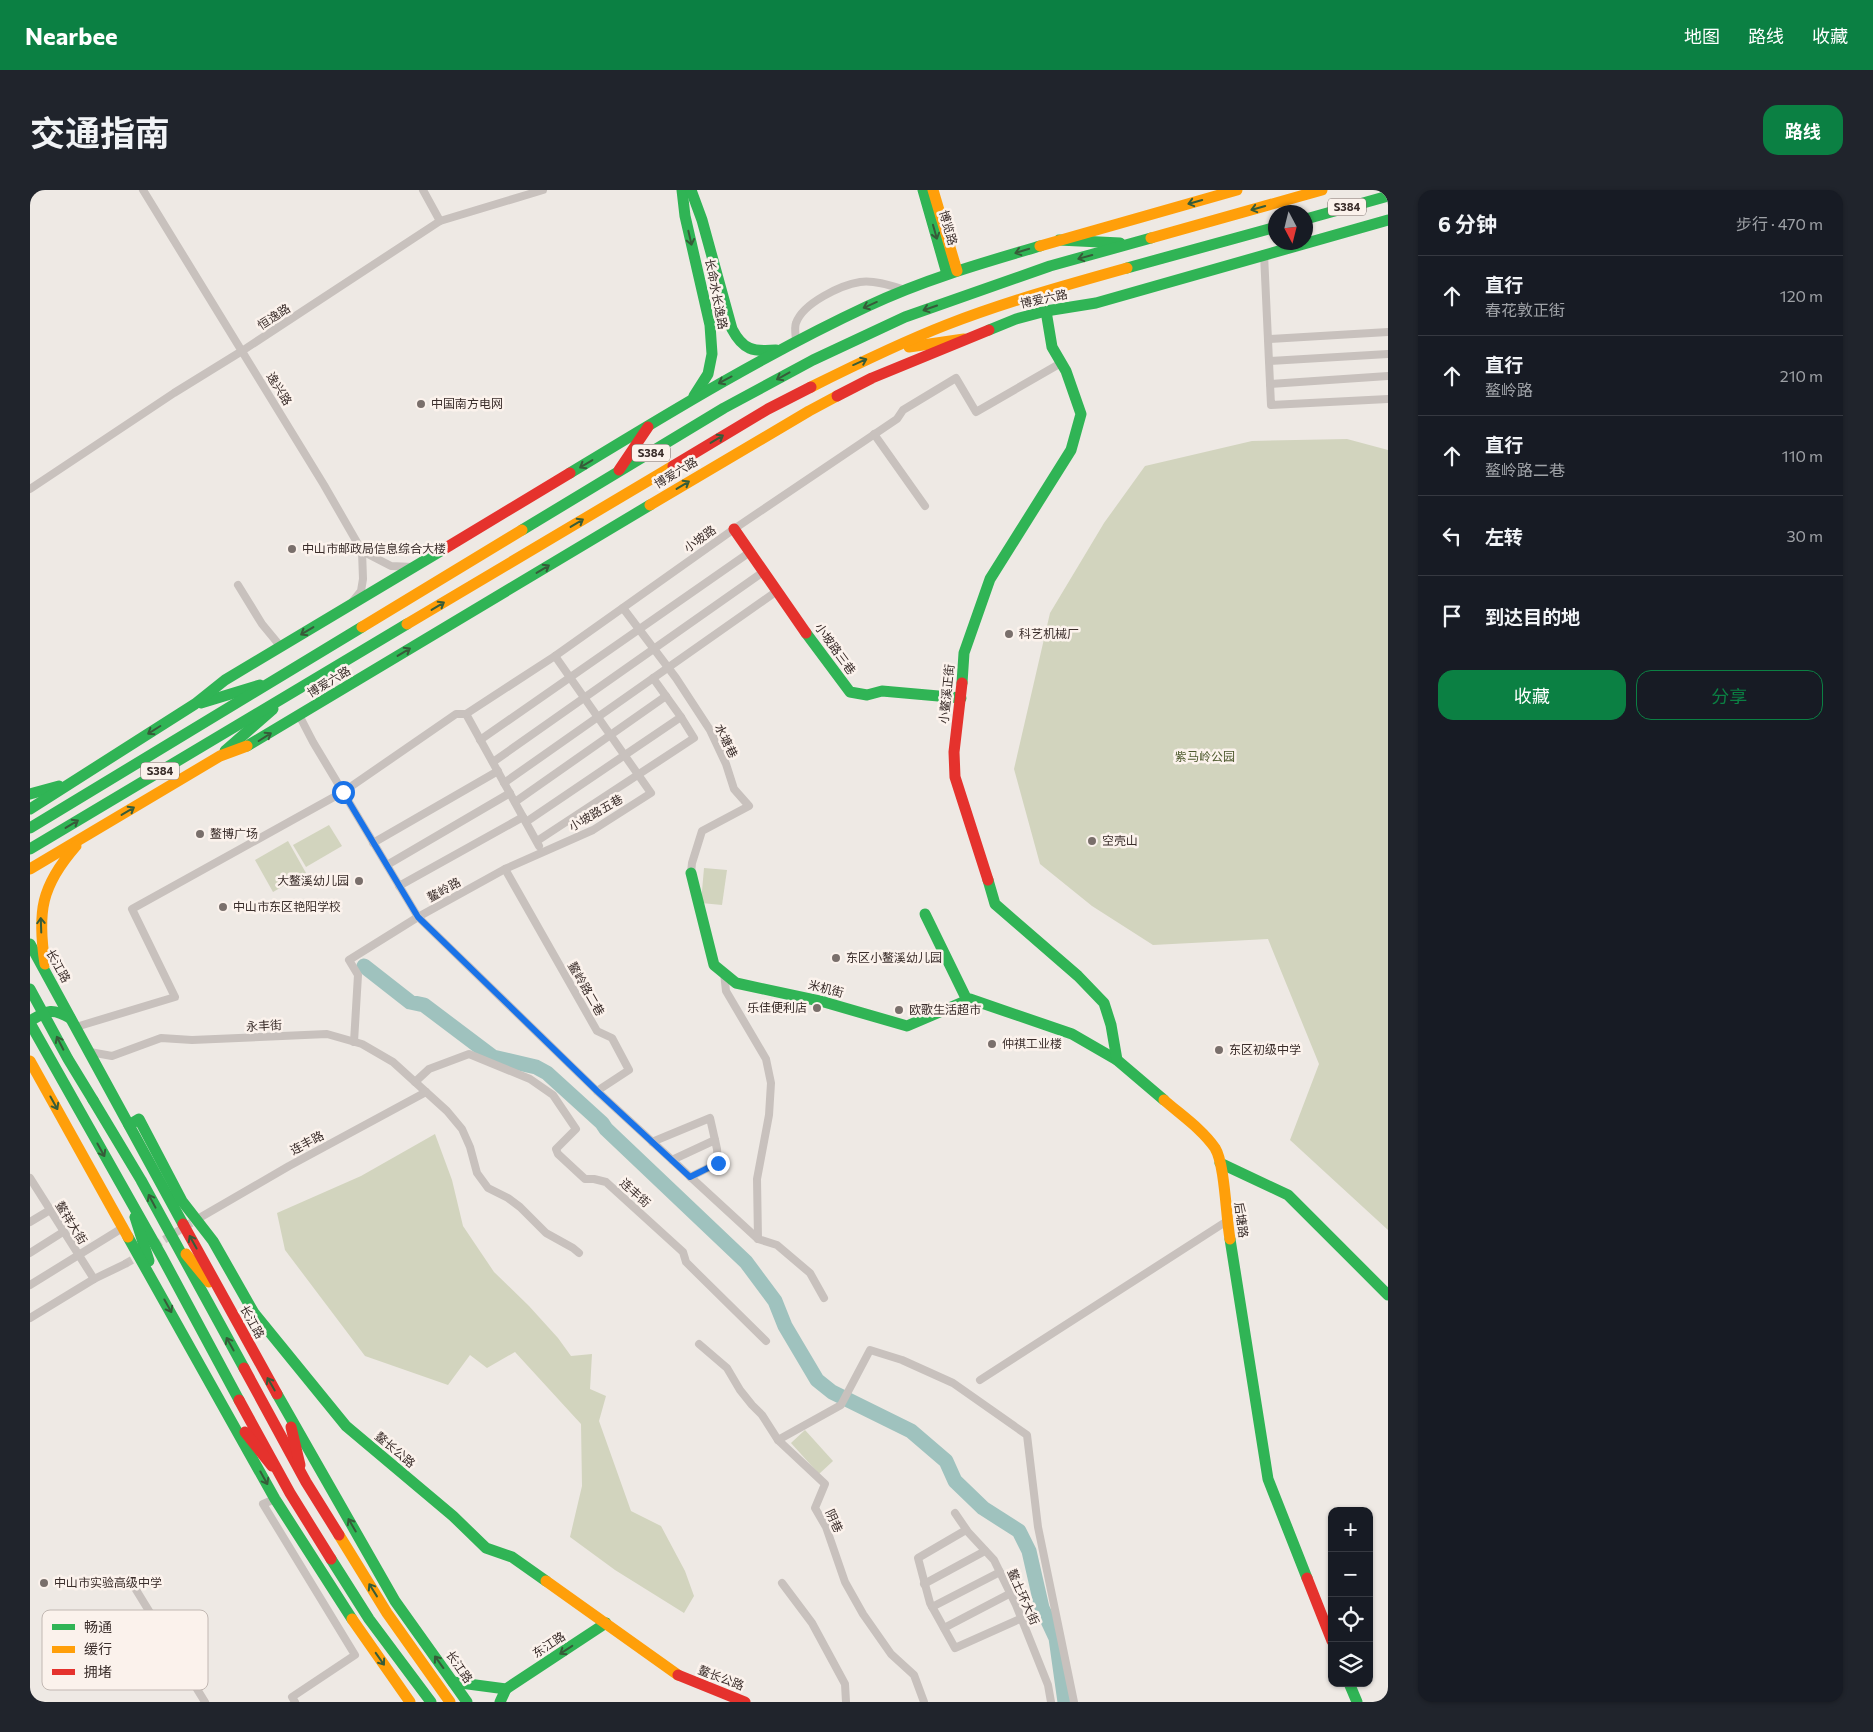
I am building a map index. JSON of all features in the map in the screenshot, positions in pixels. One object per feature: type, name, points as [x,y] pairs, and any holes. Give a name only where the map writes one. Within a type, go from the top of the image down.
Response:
[{"type":"main road","name":"长命水长逸路","points":[[682,190],[685,216],[710,325],[712,354],[708,374],[692,399]]},
{"type":"main road","name":"长命水长逸路","points":[[691,190],[702,220],[732,329],[738,343],[750,349],[763,352],[783,349]]},
{"type":"main road","name":"博览路","points":[[923,190],[952,272]]},
{"type":"main road","name":"博览路","points":[[933,190],[952,272]]},
{"type":"main road","points":[[30,809],[195,704],[225,680],[416,567],[692,399],[796,342],[869,305],[952,272],[1237,190]]},
{"type":"main road","name":"博爱六路","points":[[30,828],[724,408],[813,360],[905,317],[1050,266],[1322,190]]},
{"type":"main road","name":"S384","points":[[1313,217],[1388,196]]},
{"type":"main road","name":"博爱六路","points":[[33,866],[220,756],[253,744],[737,453],[809,411],[872,378],[1016,319],[1046,311],[1096,302],[1388,220]]},
{"type":"main road","name":"博爱六路","points":[[30,849],[768,409],[856,364],[946,326],[1041,293],[1268,229]]},
{"type":"main road","points":[[1059,240],[1133,244]]},
{"type":"main road","name":"小鳌溪正街","points":[[1046,311],[1052,346],[1066,371],[1081,414],[1071,450],[990,579],[964,654],[954,752],[955,777],[995,904],[1078,976],[1104,1003],[1111,1025],[1117,1060]]},
{"type":"main road","points":[[888,350],[964,339]]},
{"type":"main road","points":[[616,475],[648,427]]},
{"type":"main road","name":"小坡路三巷","points":[[734,529],[818,651],[850,692],[867,696],[882,691],[961,698]]},
{"type":"main road","points":[[195,704],[276,680]]},
{"type":"main road","points":[[220,756],[291,694]]},
{"type":"main road","points":[[30,794],[73,782]]},
{"type":"main road","points":[[47,973],[42,945],[40,911],[47,888],[61,861],[86,835]]},
{"type":"main road","points":[[691,873],[714,965],[724,973]]},
{"type":"main road","points":[[925,914],[967,1000]]},
{"type":"main road","name":"长江路","points":[[30,944],[225,1301],[395,1601],[467,1702]]},
{"type":"main road","name":"米机街","points":[[724,973],[736,983],[824,1002],[907,1026],[967,1000]]},
{"type":"main road","points":[[30,989],[68,1059],[141,1180],[303,1476],[388,1613],[450,1702]]},
{"type":"main road","name":"后塘路","points":[[967,1000],[970,999],[1072,1034],[1117,1060],[1206,1136],[1216,1150],[1220,1163],[1227,1221],[1268,1479],[1328,1631]]},
{"type":"main road","points":[[74,1023],[57,1010],[48,1010],[30,1022],[131,1201],[281,1476],[370,1619],[431,1702]]},
{"type":"main road","points":[[30,1060],[275,1499],[359,1630],[410,1702]]},
{"type":"main road","name":"鳌长公路","points":[[130,1124],[139,1119],[182,1201],[213,1241],[254,1313],[346,1426],[453,1516],[486,1548],[512,1557],[681,1677],[745,1702]]},
{"type":"main road","points":[[1220,1163],[1288,1195],[1388,1295]]},
{"type":"main road","points":[[131,1201],[153,1279]]},
{"type":"main road","points":[[172,1239],[225,1301]]},
{"type":"main road","points":[[223,1405],[261,1454],[281,1476]]},
{"type":"main road","points":[[289,1416],[303,1476]]},
{"type":"main road","name":"东江路","points":[[506,1689],[606,1623]]},
{"type":"main road","points":[[453,1682],[506,1689],[500,1702]]},
{"type":"main road","points":[[1351,1687],[1357,1702]]},
{"type":"street","name":"逸兴路","points":[[143,190],[362,551],[364,568],[361,591],[349,606]]},
{"type":"street","points":[[423,190],[440,221]]},
{"type":"street","name":"恒逸路","points":[[30,489],[174,393],[242,352],[440,221],[543,190]]},
{"type":"street","points":[[1264,254],[1272,405],[1388,399]]},
{"type":"street","points":[[796,342],[796,323],[808,306],[830,292],[861,282],[888,284],[905,290]]},
{"type":"street","points":[[1268,339],[1388,332]]},
{"type":"street","points":[[1270,361],[1388,354]]},
{"type":"street","name":"小坡路","points":[[74,1023],[175,997],[132,909],[343,792],[456,714],[466,714],[555,656],[734,529],[897,419],[903,410],[956,378],[976,412],[1061,363]]},
{"type":"street","points":[[1270,384],[1388,376]]},
{"type":"street","points":[[874,434],[924,506]]},
{"type":"street","points":[[362,551],[391,566],[416,567]]},
{"type":"street","points":[[480,740],[750,552]]},
{"type":"street","points":[[493,762],[763,572]]},
{"type":"street","points":[[238,585],[262,624],[281,647]]},
{"type":"street","points":[[504,783],[777,591]]},
{"type":"street","name":"水塘巷","points":[[623,608],[668,667],[710,730],[726,764],[734,789],[749,806],[702,831],[692,863],[691,873]]},
{"type":"street","name":"小坡路五巷","points":[[542,852],[593,830],[650,793],[555,656]]},
{"type":"street","points":[[537,841],[694,738],[653,678]]},
{"type":"street","points":[[515,802],[666,696]]},
{"type":"street","points":[[466,714],[542,852]]},
{"type":"street","points":[[299,715],[418,917],[349,960],[358,975],[354,1042]]},
{"type":"street","points":[[399,886],[525,820],[681,717]]},
{"type":"street","points":[[373,843],[498,771]]},
{"type":"street","points":[[387,865],[510,793]]},
{"type":"street","name":"鳌岭路","points":[[542,852],[505,869],[418,917],[597,1091]]},
{"type":"street","name":"鳌岭路二巷","points":[[505,869],[596,1031],[612,1038],[630,1070],[597,1091]]},
{"type":"street","points":[[724,973],[726,991],[766,1059],[771,1084],[769,1114],[757,1179],[758,1239]]},
{"type":"street","name":"永丰街","points":[[90,1052],[112,1056],[161,1038],[192,1040],[327,1034],[362,1044],[393,1062],[447,1111],[462,1128],[470,1147],[477,1174],[488,1188],[508,1198],[546,1233],[573,1248],[579,1254]]},
{"type":"street","name":"连丰街","points":[[415,1082],[429,1068],[469,1054],[530,1079],[553,1095],[576,1129],[556,1148],[558,1154],[585,1179],[606,1182],[683,1252],[686,1262],[766,1341]]},
{"type":"street","points":[[597,1091],[758,1239],[777,1245],[810,1273],[824,1298]]},
{"type":"street","name":"连丰路","points":[[201,1217],[289,1166],[426,1092]]},
{"type":"street","points":[[652,1142],[710,1118],[718,1163],[690,1177]]},
{"type":"street","points":[[672,1160],[715,1140]]},
{"type":"street","name":"鳌祥大街","points":[[30,1178],[32,1188],[50,1210],[94,1279]]},
{"type":"street","points":[[30,1222],[50,1210]]},
{"type":"street","points":[[980,1380],[1227,1221]]},
{"type":"street","points":[[30,1285],[124,1227]]},
{"type":"street","points":[[30,1253],[63,1232]]},
{"type":"street","points":[[30,1318],[94,1279],[125,1264]]},
{"type":"street","name":"阴巷","points":[[699,1344],[727,1368],[740,1390],[752,1406],[762,1415],[778,1440],[825,1484],[815,1508],[826,1527],[846,1582],[863,1614],[891,1654],[914,1675],[924,1702]]},
{"type":"street","points":[[778,1440],[841,1405],[870,1350],[902,1360],[953,1383],[1027,1435],[1038,1527],[1074,1702]]},
{"type":"street","points":[[275,1499],[263,1504],[355,1655],[292,1697],[295,1702]]},
{"type":"street","name":"鳌土环大街","points":[[955,1513],[966,1530],[994,1560],[1011,1593],[1048,1685],[1051,1702]]},
{"type":"street","points":[[966,1530],[918,1558],[932,1607],[955,1648],[1022,1618]]},
{"type":"street","points":[[924,1584],[985,1551]]},
{"type":"street","points":[[932,1607],[1000,1572]]},
{"type":"street","points":[[130,1580],[148,1610]]},
{"type":"street","points":[[782,1583],[812,1623],[845,1684],[846,1702]]},
{"type":"street","points":[[944,1628],[1011,1593]]},
{"type":"street","points":[[344,1636],[359,1630]]},
{"type":"street","points":[[198,1690],[205,1702]]},
{"type":"green space","name":"紫马岭公园","points":[[1347,439],[1388,450],[1388,1230],[1290,1140],[1319,1064],[1268,939],[1153,945],[1092,906],[1040,864],[1014,769],[1050,613],[1104,523],[1145,466],[1252,441]]},
{"type":"green space","points":[[329,825],[342,846],[306,867],[293,845]]},
{"type":"green space","points":[[288,841],[306,873],[273,892],[255,860]]},
{"type":"green space","points":[[704,868],[727,870],[722,905],[701,903]]},
{"type":"green space","points":[[435,1134],[452,1180],[463,1226],[494,1272],[529,1306],[558,1338],[571,1356],[592,1354],[590,1389],[606,1396],[599,1421],[631,1511],[661,1526],[685,1571],[694,1596],[684,1613],[615,1570],[570,1537],[582,1486],[581,1424],[515,1352],[487,1368],[470,1355],[448,1385],[365,1356],[285,1250],[277,1213],[361,1176]]},
{"type":"green space","points":[[805,1430],[833,1461],[819,1474],[791,1443]]},
{"type":"waterway","points":[[364,966],[410,1002],[424,1005],[493,1057],[536,1067],[547,1073],[602,1123],[606,1129],[746,1262],[775,1301],[785,1326],[817,1380],[832,1392],[911,1431],[946,1461],[955,1481],[983,1508],[1019,1531],[1029,1551],[1042,1608],[1056,1638],[1065,1702]]},
{"type":"tunnel","points":[[154,1246],[199,1218]]},
{"type":"tunnel","points":[[125,1264],[142,1254]]},
{"type":"traffic: fast","points":[[682,190],[685,216],[710,325],[712,354],[708,374],[694,396]]},
{"type":"traffic: fast","points":[[691,190],[702,220],[732,329],[740,341],[749,348],[761,351],[776,350]]},
{"type":"traffic: fast","points":[[923,190],[947,274]]},
{"type":"traffic: fast","points":[[1313,217],[1388,196]]},
{"type":"traffic: fast","points":[[989,330],[1016,319],[1046,311],[1096,303],[1388,220]]},
{"type":"traffic: fast","points":[[1127,268],[1268,229]]},
{"type":"traffic: fast","points":[[522,530],[724,408],[813,360],[905,317],[1050,266],[1151,238]]},
{"type":"traffic: fast","points":[[1059,240],[1120,243]]},
{"type":"traffic: fast","points":[[570,473],[717,385],[792,344],[868,306],[931,280],[1040,246]]},
{"type":"traffic: fast","points":[[962,683],[964,653],[990,579],[1071,450],[1081,414],[1066,371],[1052,347],[1046,311]]},
{"type":"traffic: fast","points":[[247,746],[650,505]]},
{"type":"traffic: fast","points":[[30,809],[195,704],[225,680],[444,549]]},
{"type":"traffic: fast","points":[[30,849],[407,624]]},
{"type":"traffic: fast","points":[[30,828],[362,627]]},
{"type":"traffic: fast","points":[[806,633],[850,692],[867,695],[882,691],[961,698]]},
{"type":"traffic: fast","points":[[201,703],[260,685]]},
{"type":"traffic: fast","points":[[225,751],[273,709]]},
{"type":"traffic: fast","points":[[30,794],[59,786]]},
{"type":"traffic: fast","points":[[691,873],[714,965],[736,983],[824,1002],[907,1026],[970,999],[1072,1034],[1117,1060],[1164,1100]]},
{"type":"traffic: fast","points":[[988,880],[995,904],[1078,976],[1104,1003],[1111,1025],[1117,1060]]},
{"type":"traffic: fast","points":[[925,914],[967,1000]]},
{"type":"traffic: fast","points":[[30,944],[183,1224]]},
{"type":"traffic: fast","points":[[30,989],[68,1059],[93,1100]]},
{"type":"traffic: fast","points":[[30,1021],[53,1011],[70,1018]]},
{"type":"traffic: fast","points":[[30,1023],[161,1255],[239,1400]]},
{"type":"traffic: fast","points":[[93,1100],[141,1180],[244,1368]]},
{"type":"traffic: fast","points":[[129,1125],[139,1119],[182,1201],[213,1241],[254,1313],[346,1426],[453,1516],[486,1548],[512,1557],[546,1581]]},
{"type":"traffic: fast","points":[[1220,1163],[1288,1195],[1388,1295]]},
{"type":"traffic: fast","points":[[135,1217],[149,1261]]},
{"type":"traffic: fast","points":[[128,1237],[275,1499],[352,1619]]},
{"type":"traffic: fast","points":[[1230,1239],[1268,1479],[1307,1578]]},
{"type":"traffic: fast","points":[[277,1394],[395,1601],[467,1702]]},
{"type":"traffic: fast","points":[[331,1559],[369,1619],[431,1702]]},
{"type":"traffic: fast","points":[[453,1682],[506,1689],[606,1623]]},
{"type":"traffic: fast","points":[[1351,1687],[1357,1702]]},
{"type":"traffic: fast","points":[[500,1702],[506,1689]]},
{"type":"traffic: slow","points":[[933,190],[957,271]]},
{"type":"traffic: slow","points":[[1040,246],[1237,190]]},
{"type":"traffic: slow","points":[[1151,238],[1322,190]]},
{"type":"traffic: slow","points":[[811,387],[861,362],[946,325],[1013,301],[1127,268]]},
{"type":"traffic: slow","points":[[909,347],[964,339]]},
{"type":"traffic: slow","points":[[650,505],[837,396]]},
{"type":"traffic: slow","points":[[407,624],[673,466]]},
{"type":"traffic: slow","points":[[362,627],[522,530]]},
{"type":"traffic: slow","points":[[30,869],[220,756],[247,746]]},
{"type":"traffic: slow","points":[[45,964],[42,929],[44,900],[55,874],[76,846]]},
{"type":"traffic: slow","points":[[30,1061],[128,1237]]},
{"type":"traffic: slow","points":[[1164,1100],[1198,1128],[1215,1148],[1223,1178],[1230,1239]]},
{"type":"traffic: slow","points":[[186,1254],[209,1282]]},
{"type":"traffic: slow","points":[[339,1535],[387,1613],[450,1702]]},
{"type":"traffic: slow","points":[[546,1581],[678,1675]]},
{"type":"traffic: slow","points":[[352,1619],[410,1702]]},
{"type":"traffic: jam","points":[[837,396],[872,378],[989,330]]},
{"type":"traffic: jam","points":[[673,466],[768,409],[811,387]]},
{"type":"traffic: jam","points":[[619,470],[648,427]]},
{"type":"traffic: jam","points":[[444,549],[570,473]]},
{"type":"traffic: jam","points":[[734,529],[806,633]]},
{"type":"traffic: jam","points":[[962,683],[954,752],[955,777],[988,880]]},
{"type":"traffic: jam","points":[[183,1224],[277,1394]]},
{"type":"traffic: jam","points":[[244,1368],[306,1482],[339,1535]]},
{"type":"traffic: jam","points":[[239,1400],[290,1493],[331,1559]]},
{"type":"traffic: jam","points":[[291,1427],[300,1465]]},
{"type":"traffic: jam","points":[[245,1432],[272,1466]]},
{"type":"traffic: jam","points":[[1307,1578],[1328,1631]]},
{"type":"traffic: jam","points":[[678,1675],[745,1702]]},
{"type":"place","name":"中国南方电网","points":[[421,404]]},
{"type":"place","name":"中山市邮政局信息综合大楼","points":[[292,549]]},
{"type":"place","name":"科艺机械厂","points":[[1009,634]]},
{"type":"place","name":"鳌博广场","points":[[200,834]]},
{"type":"place","name":"空壳山","points":[[1092,841]]},
{"type":"place","name":"大鳌溪幼儿园","points":[[359,881]]},
{"type":"place","name":"中山市东区艳阳学校","points":[[223,907]]},
{"type":"place","name":"东区小鳌溪幼儿园","points":[[836,958]]},
{"type":"place","name":"乐佳便利店","points":[[817,1008]]},
{"type":"place","name":"欧歌生活超市","points":[[899,1010]]},
{"type":"place","name":"仲祺工业楼","points":[[992,1044]]},
{"type":"place","name":"东区初级中学","points":[[1219,1050]]},
{"type":"place","name":"中山市实验高级中学","points":[[44,1583]]},
{"type":"route","points":[[343,792],[418,917],[597,1091],[690,1177],[718,1163]]}]
